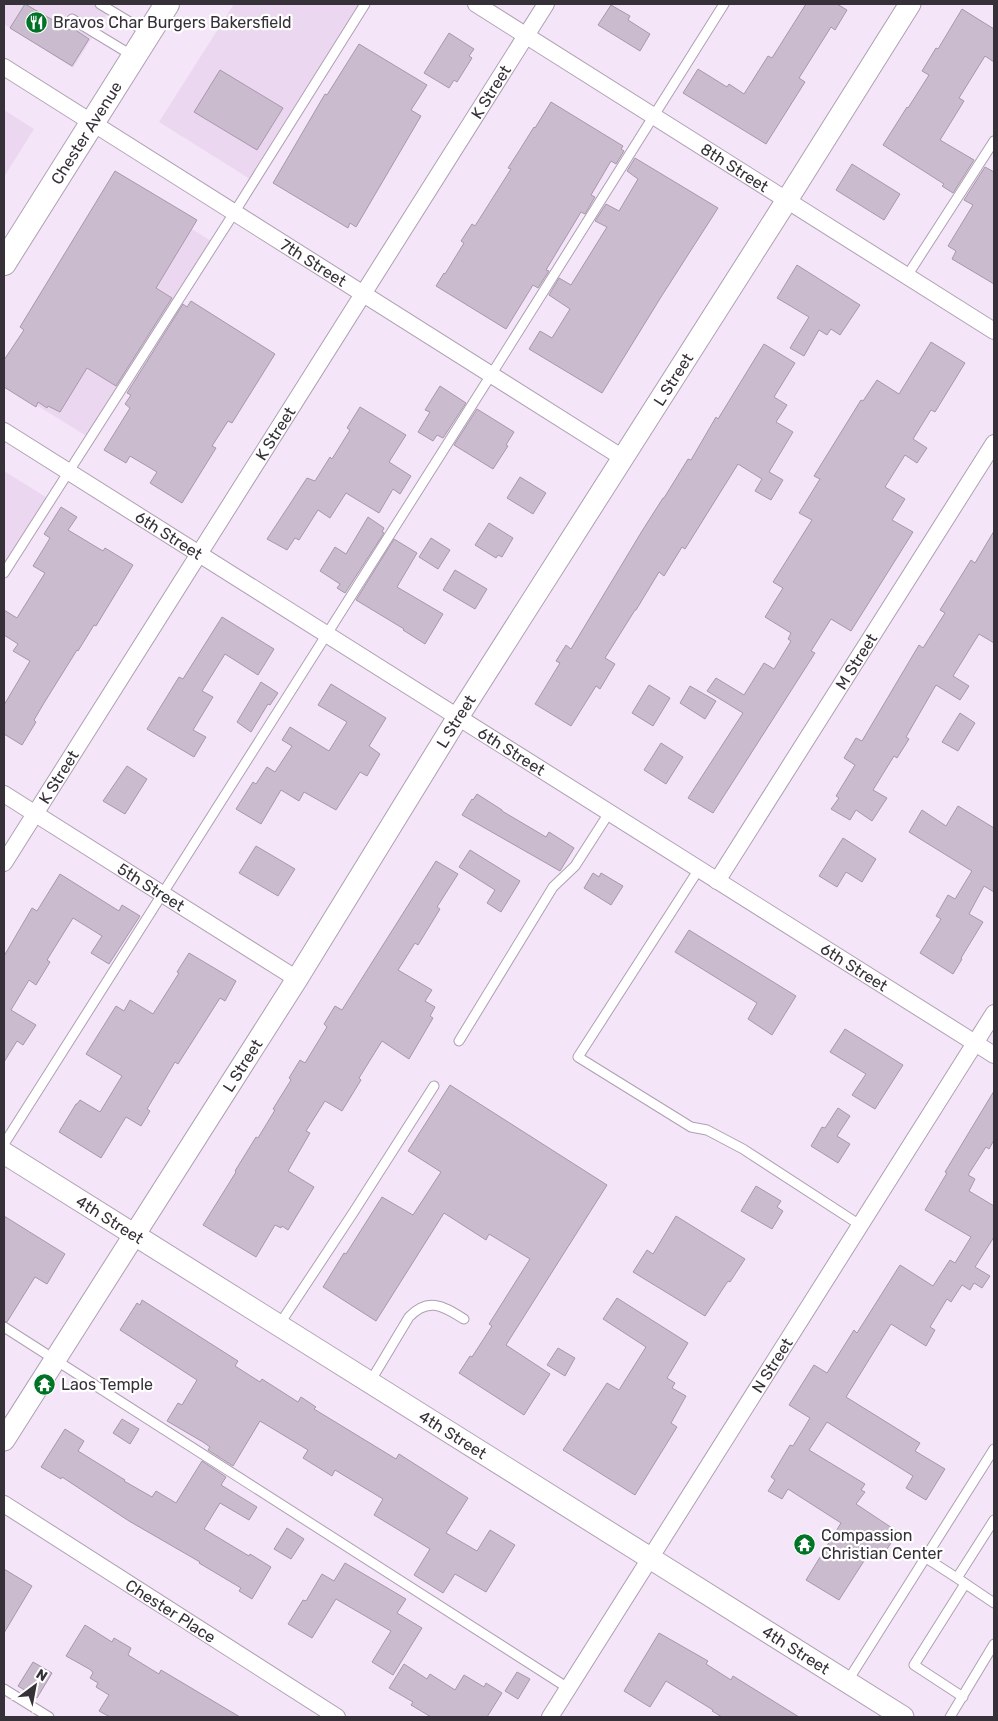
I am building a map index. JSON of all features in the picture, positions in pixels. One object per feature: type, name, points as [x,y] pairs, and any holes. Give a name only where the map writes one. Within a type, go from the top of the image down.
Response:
[{"type":"main road","name":"Chester Avenue","points":[[4,263],[167,4]]},
{"type":"street","name":"8th Street","points":[[476,4],[994,331]]},
{"type":"street","name":"K Street","points":[[4,863],[546,4]]},
{"type":"street","name":"L Street","points":[[4,1440],[297,979],[458,717],[788,200],[910,4]]},
{"type":"street","name":"7th Street","points":[[4,66],[623,458]]},
{"type":"street","name":"6th Street","points":[[4,431],[994,1055]]},
{"type":"street","name":"M Street","points":[[717,881],[994,443]]},
{"type":"street","name":"5th Street","points":[[4,794],[297,979]]},
{"type":"street","name":"N Street","points":[[550,1717],[994,1012]]},
{"type":"street","name":"4th Street","points":[[4,1153],[903,1717]]},
{"type":"street","name":"Chester Place","points":[[4,1504],[336,1717]]},
{"type":"lane","points":[[100,4],[148,33]]},
{"type":"lane","points":[[4,573],[365,4]]},
{"type":"lane","points":[[4,1144],[492,375],[724,4]]},
{"type":"lane","points":[[72,19],[134,57]]},
{"type":"lane","points":[[907,276],[994,141]]},
{"type":"lane","points":[[458,1040],[553,887],[575,866],[609,812]]},
{"type":"lane","points":[[699,869],[578,1057],[691,1127],[707,1130],[744,1149],[860,1225]]},
{"type":"lane","points":[[278,1325],[353,1213],[434,1086]]},
{"type":"lane","points":[[370,1382],[416,1309],[431,1305],[442,1306],[464,1319]]},
{"type":"lane","points":[[4,1327],[568,1688]]},
{"type":"lane","points":[[847,1682],[994,1449]]},
{"type":"lane","points":[[957,1578],[994,1520]]},
{"type":"lane","points":[[926,1558],[994,1603]]},
{"type":"lane","points":[[962,1697],[914,1665],[965,1584]]},
{"type":"lane","points":[[950,1717],[994,1644]]},
{"type":"lane","points":[[4,1689],[49,1717]]},
{"type":"shaded area","points":[[4,4],[113,4],[73,68],[4,24]]},
{"type":"shaded area","points":[[234,4],[360,4],[250,179],[159,122]]},
{"type":"shaded area","points":[[4,110],[34,129],[4,177]]},
{"type":"shaded area","points":[[120,184],[211,241],[88,437],[4,385],[4,369]]},
{"type":"shaded area","points":[[4,471],[49,499],[4,570]]},
{"type":"building","points":[[25,4],[70,30],[71,27],[89,39],[72,66],[10,28]]},
{"type":"building","points":[[806,4],[837,4],[847,10],[835,30],[831,27],[799,78],[805,82],[766,144],[683,93],[698,69],[727,87],[729,84],[744,94],[768,56],[772,58]]},
{"type":"building","points":[[611,5],[630,16],[628,20],[650,34],[640,51],[598,25]]},
{"type":"building","points":[[962,9],[994,29],[994,62],[985,56],[959,98],[964,101],[940,140],[974,160],[953,193],[942,186],[944,184],[883,145],[929,75],[922,71],[936,48],[938,49]]},
{"type":"building","points":[[449,33],[474,49],[469,56],[472,58],[457,82],[454,80],[449,88],[424,73]]},
{"type":"building","points":[[359,44],[427,85],[411,110],[421,116],[356,227],[350,223],[348,228],[273,183],[325,94],[327,95]]},
{"type":"building","points":[[220,70],[283,108],[257,150],[194,112]]},
{"type":"building","points":[[551,102],[623,146],[621,149],[624,151],[616,164],[611,161],[591,195],[595,197],[585,214],[581,212],[546,270],[549,271],[538,288],[533,285],[506,329],[436,286],[464,243],[461,241],[472,224],[475,226],[511,169],[508,168]]},
{"type":"building","points":[[635,158],[718,208],[602,393],[529,349],[540,331],[552,338],[570,309],[549,295],[559,278],[571,285],[607,227],[595,221],[606,204],[619,211],[638,179],[627,171]]},
{"type":"building","points":[[852,164],[900,194],[884,220],[836,190]]},
{"type":"building","points":[[985,167],[994,172],[994,284],[952,259],[956,251],[948,246],[973,205],[964,200]]},
{"type":"building","points":[[115,171],[197,220],[156,288],[172,298],[116,386],[87,368],[60,412],[48,406],[47,408],[38,402],[36,407],[4,387],[4,360],[24,330],[20,327]]},
{"type":"building","points":[[797,265],[860,305],[840,335],[831,329],[827,335],[819,330],[804,356],[790,348],[809,317],[777,298]]},
{"type":"building","points":[[191,301],[275,354],[232,423],[228,421],[212,446],[216,448],[182,503],[150,483],[157,472],[130,456],[126,463],[104,450],[130,408],[125,404],[131,395],[127,393],[183,304],[187,307]]},
{"type":"building","points":[[931,342],[965,363],[935,412],[931,410],[913,439],[927,448],[917,463],[905,455],[885,487],[905,499],[892,520],[913,532],[851,631],[831,619],[811,651],[815,653],[713,813],[688,798],[743,713],[707,691],[716,678],[744,695],[764,663],[774,669],[791,641],[788,639],[791,633],[765,617],[783,588],[773,582],[812,520],[799,513],[820,479],[814,476],[861,400],[863,401],[877,380],[899,394]]},
{"type":"building","points":[[764,344],[795,363],[774,397],[787,405],[776,422],[793,432],[769,472],[783,480],[771,500],[755,491],[762,479],[738,464],[685,549],[682,547],[664,576],[659,572],[605,658],[615,664],[600,689],[596,686],[571,726],[535,704],[560,663],[556,661],[566,645],[571,649],[642,531],[688,459],[691,460],[716,417],[718,419]]},
{"type":"building","points":[[440,386],[466,403],[443,438],[437,435],[433,441],[418,432],[430,412],[425,410]]},
{"type":"building","points":[[360,407],[406,435],[389,462],[411,476],[400,494],[393,489],[379,513],[346,493],[330,518],[318,510],[299,540],[295,538],[287,550],[267,539],[307,478],[315,481],[330,457],[332,459],[350,430],[347,428]]},
{"type":"building","points":[[477,409],[514,432],[506,445],[508,446],[493,469],[454,445]]},
{"type":"building","points":[[520,477],[546,493],[533,514],[507,498]]},
{"type":"building","points":[[61,507],[77,517],[68,530],[103,551],[105,548],[133,565],[96,626],[94,625],[77,650],[44,703],[34,720],[36,722],[22,745],[4,734],[4,705],[30,661],[13,651],[18,644],[4,635],[4,610],[17,618],[45,573],[33,566],[50,538],[44,534]]},
{"type":"building","points":[[368,517],[384,528],[382,532],[384,533],[345,593],[337,588],[340,584],[320,571],[335,547],[346,554]]},
{"type":"building","points":[[489,523],[513,538],[502,557],[498,555],[496,558],[475,545]]},
{"type":"building","points":[[994,531],[994,643],[979,634],[953,676],[969,686],[960,700],[936,685],[906,737],[909,739],[897,758],[894,756],[873,790],[887,798],[872,821],[856,810],[850,820],[831,809],[839,798],[836,796],[855,765],[844,758],[856,738],[862,741],[919,645],[923,648],[945,613],[940,610],[971,560],[975,563]]},
{"type":"building","points":[[431,538],[450,550],[438,569],[419,557]]},
{"type":"building","points":[[394,539],[417,553],[397,587],[443,614],[425,644],[356,600]]},
{"type":"building","points":[[455,570],[487,589],[475,609],[443,590]]},
{"type":"building","points":[[222,617],[274,649],[258,675],[225,654],[202,691],[213,697],[193,730],[206,737],[194,757],[147,729],[179,677],[183,679]]},
{"type":"building","points":[[261,682],[278,693],[270,705],[268,704],[251,732],[237,722]]},
{"type":"building","points":[[331,684],[386,718],[369,746],[380,754],[367,776],[360,772],[336,810],[304,792],[299,801],[281,790],[261,824],[236,809],[253,782],[256,784],[267,767],[275,772],[292,746],[282,740],[290,727],[329,751],[347,722],[318,705]]},
{"type":"building","points":[[649,685],[670,698],[653,726],[632,713]]},
{"type":"building","points":[[690,686],[716,701],[705,719],[680,703]]},
{"type":"building","points":[[960,713],[975,723],[958,751],[942,742]]},
{"type":"building","points":[[661,743],[683,757],[666,784],[644,770]]},
{"type":"building","points":[[127,766],[147,779],[125,814],[103,801]]},
{"type":"building","points":[[477,794],[546,837],[549,832],[574,848],[560,871],[462,815]]},
{"type":"building","points":[[958,806],[994,828],[994,892],[984,886],[969,914],[983,922],[953,974],[920,953],[941,919],[936,916],[948,895],[955,899],[972,871],[909,832],[922,810],[946,826]]},
{"type":"building","points":[[843,838],[876,859],[862,882],[846,872],[837,887],[819,876]]},
{"type":"building","points":[[256,846],[295,869],[278,896],[239,873]]},
{"type":"building","points":[[470,850],[520,881],[501,912],[487,903],[495,890],[459,867]]},
{"type":"building","points":[[436,861],[458,874],[437,907],[440,909],[418,945],[415,943],[398,970],[432,990],[425,1001],[435,1007],[430,1016],[433,1018],[409,1059],[382,1041],[359,1078],[361,1080],[342,1111],[325,1101],[306,1131],[310,1133],[288,1171],[314,1187],[288,1230],[282,1226],[281,1228],[275,1225],[256,1257],[203,1225],[256,1137],[258,1138],[275,1110],[273,1109],[291,1080],[289,1078],[300,1060],[305,1063],[327,1027],[324,1024],[335,1006],[342,1010]]},
{"type":"building","points":[[593,873],[599,877],[601,873],[623,886],[611,905],[584,888]]},
{"type":"building","points":[[60,874],[119,911],[122,905],[140,916],[109,964],[91,953],[102,936],[73,918],[47,960],[50,962],[36,985],[29,980],[11,1010],[36,1025],[23,1045],[17,1041],[4,1062],[4,956],[32,908],[37,911]]},
{"type":"building","points":[[689,930],[796,996],[772,1035],[748,1019],[757,1003],[675,952]]},
{"type":"building","points":[[189,953],[236,981],[225,1001],[220,998],[178,1064],[175,1062],[147,1109],[150,1111],[141,1126],[126,1117],[101,1158],[59,1132],[80,1100],[100,1112],[122,1076],[86,1054],[116,1006],[124,1011],[130,1000],[153,1014],[179,973],[177,972]]},
{"type":"building","points":[[845,1029],[903,1065],[875,1109],[852,1095],[866,1074],[830,1052]]},
{"type":"building","points":[[450,1085],[607,1185],[506,1345],[550,1374],[524,1415],[459,1373],[492,1326],[489,1324],[530,1259],[489,1234],[486,1240],[444,1213],[376,1321],[323,1287],[382,1197],[413,1215],[441,1172],[408,1151]]},
{"type":"building","points":[[994,1091],[994,1140],[989,1149],[986,1147],[968,1175],[975,1179],[969,1191],[994,1206],[994,1237],[975,1267],[990,1276],[982,1288],[974,1283],[970,1290],[962,1285],[951,1302],[947,1299],[930,1327],[935,1330],[926,1346],[891,1324],[846,1397],[920,1443],[915,1451],[945,1469],[926,1500],[906,1488],[913,1476],[827,1422],[809,1450],[865,1484],[861,1490],[865,1492],[856,1504],[898,1532],[882,1557],[871,1550],[839,1600],[806,1580],[841,1523],[788,1489],[782,1499],[768,1491],[775,1480],[771,1477],[790,1445],[793,1446],[810,1418],[789,1405],[814,1365],[827,1373],[854,1330],[857,1333],[900,1265],[933,1286],[950,1260],[955,1263],[971,1237],[925,1210],[947,1173],[945,1172]]},
{"type":"building","points":[[838,1108],[850,1116],[837,1136],[850,1144],[838,1163],[811,1146],[822,1127],[825,1128]]},
{"type":"building","points":[[756,1186],[781,1201],[777,1207],[783,1211],[772,1229],[741,1211]]},
{"type":"building","points":[[4,1216],[65,1254],[47,1284],[35,1277],[7,1322],[4,1321]]},
{"type":"building","points":[[676,1216],[745,1259],[705,1316],[633,1272],[647,1250],[653,1254]]},
{"type":"building","points":[[617,1298],[688,1343],[667,1378],[675,1383],[672,1388],[686,1396],[671,1423],[677,1427],[635,1495],[563,1450],[607,1383],[619,1390],[646,1347],[603,1319]]},
{"type":"building","points":[[142,1300],[238,1361],[235,1366],[260,1382],[262,1379],[298,1402],[301,1397],[316,1407],[314,1409],[396,1459],[399,1454],[468,1498],[446,1533],[477,1551],[490,1530],[515,1545],[486,1592],[455,1574],[443,1593],[414,1575],[430,1549],[374,1515],[383,1499],[335,1470],[332,1476],[303,1458],[308,1450],[260,1421],[233,1466],[208,1450],[210,1447],[203,1442],[167,1421],[178,1403],[182,1405],[197,1380],[120,1330],[137,1303],[140,1305]]},
{"type":"building","points":[[558,1348],[575,1358],[565,1376],[547,1365]]},
{"type":"building","points":[[122,1419],[139,1429],[130,1444],[113,1433]]},
{"type":"building","points":[[65,1429],[84,1441],[78,1451],[152,1497],[156,1491],[176,1503],[202,1461],[226,1477],[221,1485],[257,1507],[249,1520],[220,1503],[204,1529],[271,1567],[252,1599],[239,1591],[241,1588],[200,1562],[129,1521],[62,1477],[61,1479],[41,1467]]},
{"type":"building","points":[[287,1528],[304,1539],[291,1559],[274,1549]]},
{"type":"building","points":[[345,1563],[406,1599],[397,1613],[422,1628],[393,1675],[372,1662],[391,1631],[336,1599],[312,1638],[288,1624],[303,1600],[306,1601],[322,1574],[334,1581]]},
{"type":"building","points":[[4,1569],[32,1586],[4,1633]]},
{"type":"building","points":[[85,1625],[112,1642],[114,1638],[131,1648],[128,1655],[159,1674],[161,1670],[240,1717],[110,1717],[99,1711],[109,1695],[96,1687],[98,1683],[90,1678],[93,1673],[91,1670],[66,1656]]},
{"type":"building","points":[[659,1633],[708,1661],[706,1664],[731,1680],[733,1676],[799,1717],[722,1717],[666,1681],[650,1707],[624,1691]]},
{"type":"building","points":[[33,1662],[52,1673],[37,1698],[18,1686]]},
{"type":"building","points":[[404,1664],[427,1679],[430,1674],[455,1690],[464,1675],[484,1687],[486,1683],[502,1693],[487,1717],[431,1717],[411,1705],[413,1702],[389,1688]]},
{"type":"building","points":[[517,1672],[530,1679],[518,1699],[505,1691]]},
{"type":"place","name":"Bravos Char Burgers Bakersfield","points":[[37,22]]},
{"type":"place","name":"Laos Temple","points":[[45,1384]]},
{"type":"place","name":"Compassion Christian Center","points":[[805,1544]]}]
